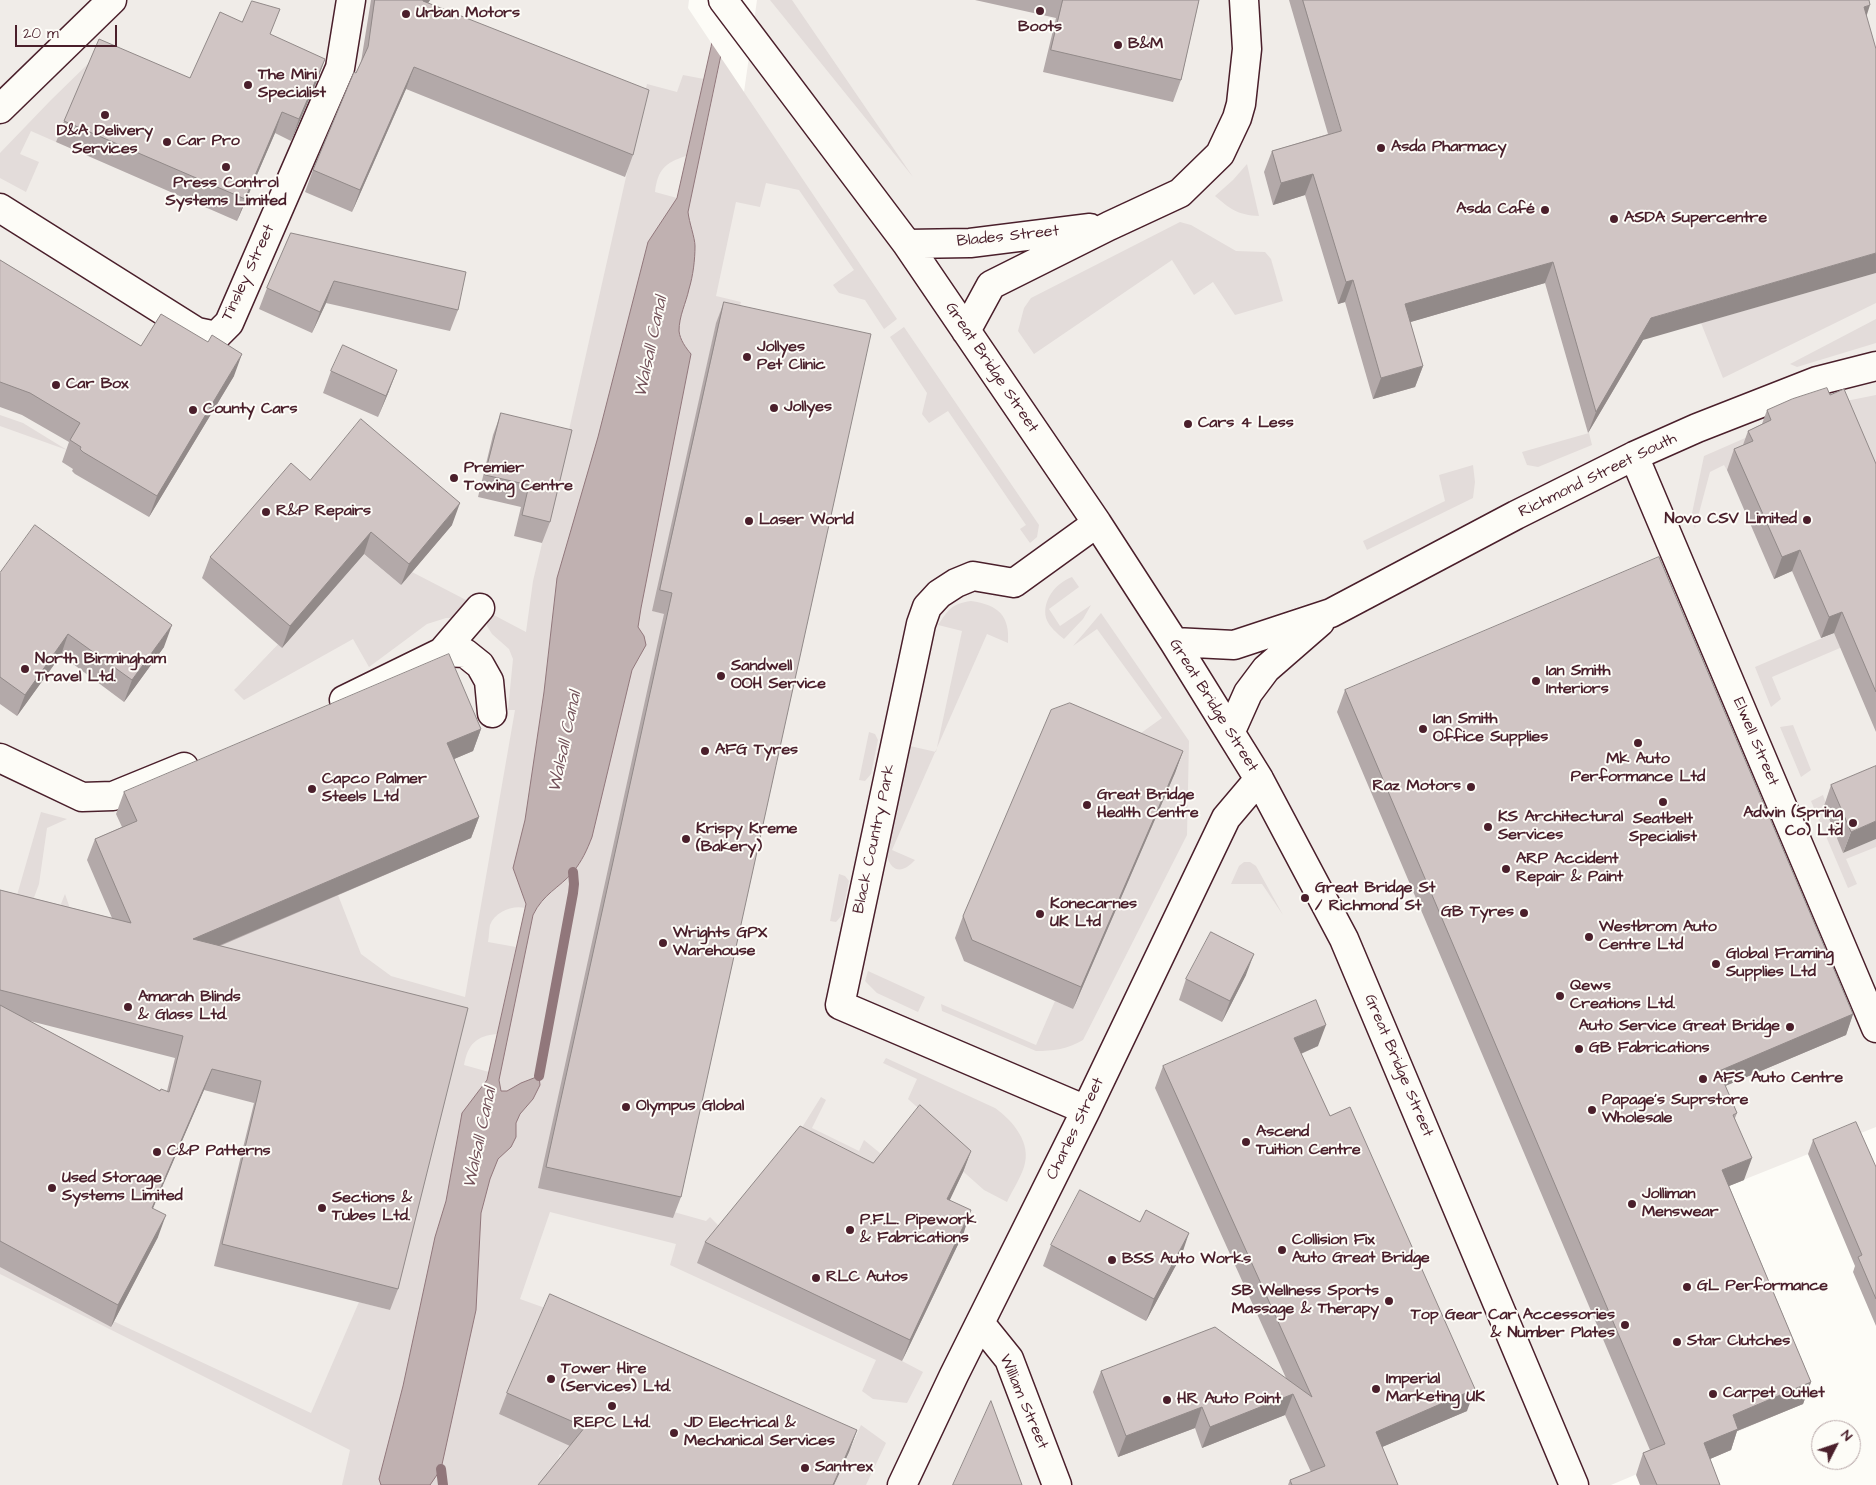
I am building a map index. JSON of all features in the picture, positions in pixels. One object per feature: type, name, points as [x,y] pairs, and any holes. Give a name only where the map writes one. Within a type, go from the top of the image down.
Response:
[{"type":"street","points":[[0,109],[112,0]]},
{"type":"street","name":"Tinsley Street","points":[[0,208],[197,332],[216,336],[229,323],[340,68],[351,0]]},
{"type":"street","name":"Great Bridge Street","points":[[723,0],[907,244],[1097,523],[1231,731],[1259,779],[1344,939],[1574,1485]]},
{"type":"street","name":"Blades Street","points":[[966,331],[991,285],[1180,193],[1220,154],[1237,118],[1241,104],[1247,49],[1244,0]]},
{"type":"street","name":"Blades Street","points":[[907,244],[970,243],[1110,226]]},
{"type":"street","name":"Richmond Street South","points":[[1174,642],[1234,645],[1331,613],[1516,515],[1634,456],[1697,428],[1817,381],[1876,366]]},
{"type":"street","name":"Elwell Street","points":[[1634,456],[1876,1028]]},
{"type":"street","name":"Black Country Park","points":[[1086,1110],[840,1005],[921,624],[927,607],[939,594],[956,583],[973,576],[1014,583],[1097,523]]},
{"type":"street","points":[[318,712],[442,652],[480,608]]},
{"type":"street","name":"Richmond Street South","points":[[1231,731],[1248,693],[1266,669],[1331,613]]},
{"type":"street","points":[[442,652],[465,653],[480,665],[489,681],[492,713]]},
{"type":"street","points":[[0,758],[82,797],[114,796],[202,759]]},
{"type":"street","name":"Charles Street","points":[[902,1485],[1086,1110],[1226,818],[1259,779]]},
{"type":"street","name":"William Street","points":[[980,1323],[1009,1359],[1058,1485]]},
{"type":"shaded area","points":[[0,0],[689,0],[688,8],[744,92],[757,0],[1876,0],[1876,1127],[1713,1192],[1803,1404],[1611,1485],[0,1485]],"holes":[[[354,564],[401,585],[235,689],[278,644],[282,648]]]},
{"type":"shaded area","points":[[770,0],[792,0],[913,177]]},
{"type":"shaded area","points":[[721,58],[897,319],[884,329],[865,300],[839,293],[833,285],[854,270],[799,190],[766,183],[760,207],[736,202],[716,296],[741,302],[736,323],[716,324],[653,611],[665,614],[674,1212],[706,1221],[710,1217],[720,1227],[793,1142],[821,1097],[826,1100],[812,1128],[859,1151],[864,1140],[886,1158],[902,1361],[923,1372],[907,1403],[873,1399],[862,1391],[876,1360],[670,1265],[676,1244],[550,1212],[520,1299],[545,1308],[499,1414],[659,1485],[629,1485],[560,1454],[547,1485],[430,1485],[441,1469],[476,1310],[481,1213],[490,1178],[498,1159],[511,1147],[520,1114],[533,1099],[540,1085],[538,1077],[521,1083],[507,1091],[501,1091],[499,1080],[533,915],[546,896],[573,872],[582,860],[590,842],[632,670],[640,657],[644,636],[638,627],[641,608],[691,355],[682,341],[679,331],[695,257],[695,243],[688,212]]},
{"type":"shaded area","points":[[92,60],[56,142],[31,131],[20,154],[39,162],[26,192],[0,178],[0,153]]},
{"type":"shaded area","points":[[683,75],[704,79],[686,156],[672,161],[663,168],[658,178],[655,192],[677,198],[648,242],[598,437],[557,578],[544,692],[525,820],[513,868],[526,904],[525,908],[510,909],[500,913],[492,920],[490,925],[488,942],[516,947],[497,1034],[478,1039],[474,1042],[468,1052],[464,1065],[489,1072],[487,1080],[462,1113],[446,1201],[435,1237],[403,1386],[379,1479],[381,1485],[342,1485],[350,1450],[0,1274],[0,1266],[48,1292],[146,1109],[153,1110],[124,1177],[160,1193],[153,1197],[118,1178],[55,1297],[110,1326],[113,1321],[311,1413],[359,1302],[390,1310],[460,1029],[11,916],[41,812],[67,819],[47,828],[39,884],[29,911],[54,921],[65,894],[73,917],[148,935],[193,916],[208,950],[338,895],[361,954],[391,976],[465,997],[515,710],[508,710],[513,659],[509,649],[492,634],[487,626],[488,612],[526,632],[533,581],[647,84],[677,92]]},
{"type":"shaded area","points":[[1247,164],[1259,216],[1235,210],[1215,196]]},
{"type":"shaded area","points":[[1180,222],[1191,225],[1236,251],[1265,252],[1271,259],[1283,301],[1235,315],[1213,282],[1194,295],[1172,260],[1034,354],[1018,331],[1024,308],[1031,298]]},
{"type":"shaded area","points":[[1876,273],[1876,303],[1723,378],[1701,323]]},
{"type":"shaded area","points":[[1876,319],[1876,343],[1797,367],[1790,364]]},
{"type":"shaded area","points":[[904,327],[1039,525],[1037,537],[1030,543],[1020,529],[1026,525],[948,411],[929,423],[922,414],[927,393],[890,337]]},
{"type":"shaded area","points":[[1876,395],[1876,503],[1846,401]]},
{"type":"shaded area","points":[[0,415],[23,423],[67,450],[0,426]]},
{"type":"shaded area","points":[[1759,432],[1745,463],[1727,470],[1724,465],[1710,472],[1695,528],[1691,518],[1704,456]]},
{"type":"shaded area","points":[[1589,433],[1592,445],[1538,467],[1527,465],[1522,452]]},
{"type":"shaded area","points":[[1473,465],[1475,482],[1473,498],[1367,550],[1363,541],[1445,501],[1439,475]]},
{"type":"shaded area","points":[[360,551],[401,585],[412,572],[468,601],[458,618],[446,618],[427,624],[369,667],[353,639],[244,700],[234,690],[278,644],[282,648],[354,565]]},
{"type":"shaded area","points":[[1072,577],[1079,587],[1049,609],[1060,626],[1091,605],[1083,619],[1064,639],[1047,621],[1045,611],[1048,599],[1052,593],[1061,583]]},
{"type":"shaded area","points":[[971,601],[988,605],[1004,618],[1007,625],[1008,643],[987,634],[937,748],[962,631],[938,625],[948,611],[959,604]]},
{"type":"shaded area","points":[[1101,613],[1189,741],[1187,835],[1083,1040],[1072,1046],[1060,1049],[1036,1051],[942,1011],[941,1004],[1036,1045],[1055,1001],[1073,1009],[1155,739],[1141,733],[1162,718],[1097,629],[1073,646]]},
{"type":"shaded area","points":[[1876,615],[1840,648],[1772,677],[1781,699],[1771,707],[1755,667]]},
{"type":"shaded area","points":[[1793,725],[1811,770],[1801,777],[1780,727]]},
{"type":"shaded area","points":[[869,732],[875,734],[878,740],[871,774],[865,781],[859,780]]},
{"type":"shaded area","points":[[910,746],[935,752],[892,850],[915,860],[903,869],[896,869],[889,863],[887,857]]},
{"type":"shaded area","points":[[1823,795],[1843,853],[1876,839],[1876,847],[1846,859],[1857,884],[1848,888],[1811,801]]},
{"type":"shaded area","points":[[1244,862],[1250,862],[1256,866],[1283,915],[1262,884],[1231,884],[1239,866]]},
{"type":"shaded area","points":[[839,874],[845,876],[849,881],[842,915],[836,922],[830,921]]},
{"type":"shaded area","points":[[868,971],[925,997],[918,1012],[877,993],[865,981]]},
{"type":"shaded area","points":[[886,1058],[995,1108],[1014,1126],[1023,1141],[1026,1158],[1024,1167],[1007,1202],[984,1190],[912,1126],[924,1113],[908,1099],[917,1079],[883,1063]]},
{"type":"shaded area","points":[[861,1425],[886,1443],[866,1485],[834,1485]]},
{"type":"water","name":"Walsall Canal","points":[[720,0],[722,50],[688,212],[695,243],[695,257],[692,279],[681,315],[679,331],[682,341],[691,354],[638,627],[644,636],[646,645],[632,670],[592,837],[582,860],[573,872],[546,896],[533,915],[499,1080],[501,1091],[507,1091],[539,1076],[540,1085],[533,1099],[520,1114],[516,1123],[516,1137],[511,1147],[498,1159],[490,1179],[481,1213],[476,1310],[441,1469],[430,1485],[381,1485],[379,1479],[403,1386],[435,1237],[446,1201],[462,1113],[487,1080],[526,904],[513,868],[525,820],[544,692],[557,578],[598,437],[648,242],[677,198]]},
{"type":"pier","points":[[717,0],[748,0],[724,51],[723,60],[710,41]]},
{"type":"building","points":[[375,0],[423,0],[649,90],[633,155],[414,67],[360,190],[313,170],[354,72],[356,73],[368,47]]},
{"type":"building","name":"B&M","points":[[1063,0],[1199,0],[1181,80],[1051,50]]},
{"type":"building","name":"ASDA Supercentre","points":[[1303,0],[1869,0],[1870,5],[1864,7],[1876,49],[1876,253],[1651,318],[1596,412],[1553,262],[1405,304],[1423,366],[1381,378],[1353,280],[1346,282],[1313,174],[1281,183],[1272,151],[1341,131]]},
{"type":"building","points":[[252,1],[280,9],[270,34],[325,59],[299,119],[282,112],[245,199],[64,121],[99,39],[190,78],[220,12],[242,22]]},
{"type":"building","points":[[291,233],[466,272],[458,310],[334,281],[320,312],[267,288]]},
{"type":"building","points":[[0,260],[141,346],[161,314],[208,342],[212,335],[242,354],[157,496],[83,452],[80,449],[81,447],[70,440],[80,423],[30,393],[0,382]]},
{"type":"building","points":[[724,302],[871,334],[681,1197],[546,1167],[672,593],[660,590]]},
{"type":"building","points":[[343,345],[397,370],[386,396],[331,371]]},
{"type":"building","name":"Novo CSV Limited","points":[[1827,388],[1830,395],[1844,389],[1876,464],[1876,692],[1842,612],[1829,617],[1800,550],[1782,557],[1734,449],[1753,441],[1748,431],[1771,420],[1767,410],[1792,399]]},
{"type":"building","points":[[501,413],[572,430],[550,522],[522,515],[529,485],[485,475]]},
{"type":"building","points":[[361,419],[460,503],[409,564],[371,532],[290,626],[210,557],[291,463],[310,480]]},
{"type":"building","points":[[35,525],[172,625],[132,680],[68,634],[25,695],[0,677],[0,573]]},
{"type":"building","points":[[1659,557],[1853,1014],[1719,1071],[1737,1113],[1733,1115],[1752,1158],[1722,1170],[1811,1382],[1733,1415],[1738,1429],[1704,1443],[1720,1485],[1657,1485],[1643,1453],[1665,1444],[1345,690]]},
{"type":"building","points":[[449,654],[481,729],[447,743],[479,817],[193,939],[468,1008],[398,1289],[222,1244],[261,1081],[212,1069],[152,1208],[166,1215],[118,1305],[0,1241],[0,1005],[160,1091],[161,1089],[169,1092],[183,1036],[0,990],[0,890],[131,923],[95,839],[137,821],[124,792]]},
{"type":"building","points":[[1070,703],[1183,751],[1081,987],[972,940],[963,916],[1051,710]]},
{"type":"building","points":[[1876,766],[1876,821],[1851,832],[1831,785]]},
{"type":"building","points":[[1211,932],[1254,954],[1230,1001],[1186,979]]},
{"type":"building","points":[[1316,1000],[1326,1025],[1294,1038],[1330,1116],[1350,1107],[1475,1389],[1376,1432],[1398,1485],[1292,1485],[1290,1480],[1325,1466],[1293,1394],[1210,1427],[1202,1407],[1126,1436],[1101,1371],[1215,1327],[1312,1397],[1163,1066]]},
{"type":"building","points":[[920,1105],[971,1151],[947,1199],[971,1210],[910,1340],[705,1242],[800,1126],[873,1163]]},
{"type":"building","points":[[1856,1122],[1876,1167],[1876,1299],[1858,1257],[1862,1255],[1813,1140]]},
{"type":"building","name":"BSS Auto Works","points":[[1080,1190],[1140,1222],[1146,1210],[1189,1233],[1154,1299],[1051,1245]]},
{"type":"building","points":[[550,1294],[857,1430],[833,1485],[538,1485],[585,1427],[507,1393]]},
{"type":"building","points":[[991,1401],[1022,1485],[953,1485]]},
{"type":"waterway","points":[[539,1076],[573,893],[573,872]]},
{"type":"waterway","points":[[441,1469],[443,1485]]},
{"type":"place","name":"Boots","points":[[1040,11]]},
{"type":"place","name":"Urban Motors","points":[[406,14]]},
{"type":"place","name":"B&M","points":[[1118,45]]},
{"type":"place","name":"The Mini Specialist","points":[[248,85]]},
{"type":"place","name":"D&A Delivery Services","points":[[105,115]]},
{"type":"place","name":"Car Pro","points":[[167,142]]},
{"type":"place","name":"Asda Pharmacy","points":[[1381,148]]},
{"type":"place","name":"Press Control Systems Limited","points":[[226,167]]},
{"type":"place","name":"Asda Café","points":[[1545,210]]},
{"type":"place","name":"ASDA Supercentre","points":[[1614,219]]},
{"type":"place","name":"Jollyes Pet Clinic","points":[[747,357]]},
{"type":"place","name":"Car Box","points":[[56,385]]},
{"type":"place","name":"Jollyes","points":[[774,408]]},
{"type":"place","name":"County Cars","points":[[193,410]]},
{"type":"place","name":"Cars 4 Less","points":[[1188,424]]},
{"type":"place","name":"Premier Towing Centre","points":[[454,478]]},
{"type":"place","name":"R&P Repairs","points":[[266,512]]},
{"type":"place","name":"Novo CSV Limited","points":[[1807,520]]},
{"type":"place","name":"Laser World","points":[[749,521]]},
{"type":"place","name":"North Birmingham Travel Ltd.","points":[[25,669]]},
{"type":"place","name":"Sandwell OOH Service","points":[[721,676]]},
{"type":"place","name":"Ian Smith Interiors","points":[[1536,681]]},
{"type":"place","name":"Ian Smith Office Supplies","points":[[1423,729]]},
{"type":"place","name":"Mk Auto Performance Ltd","points":[[1638,743]]},
{"type":"place","name":"AFG Tyres","points":[[705,751]]},
{"type":"place","name":"Raz Motors","points":[[1471,787]]},
{"type":"place","name":"Capco Palmer Steels Ltd","points":[[312,789]]},
{"type":"place","name":"Seatbelt Specialist","points":[[1663,802]]},
{"type":"place","name":"Great Bridge Health Centre","points":[[1087,805]]},
{"type":"place","name":"Adwin (Spring Co) Ltd","points":[[1853,823]]},
{"type":"place","name":"KS Architectural Services","points":[[1488,827]]},
{"type":"place","name":"Krispy Kreme (Bakery)","points":[[686,839]]},
{"type":"place","name":"ARP Accident Repair & Paint","points":[[1506,869]]},
{"type":"place","name":"Great Bridge St / Richmond St","points":[[1305,898]]},
{"type":"place","name":"GB Tyres","points":[[1524,913]]},
{"type":"place","name":"Konecarnes UK Ltd","points":[[1040,914]]},
{"type":"place","name":"Westbrom Auto Centre Ltd","points":[[1589,937]]},
{"type":"place","name":"Wrights GPX Warehouse","points":[[663,943]]},
{"type":"place","name":"Global Framing Supplies Ltd","points":[[1716,964]]},
{"type":"place","name":"Qews Creations Ltd.","points":[[1560,996]]},
{"type":"place","name":"Amarah Blinds & Glass Ltd.","points":[[128,1007]]},
{"type":"place","name":"Auto Service Great Bridge","points":[[1790,1027]]},
{"type":"place","name":"GB Fabrications","points":[[1579,1049]]},
{"type":"place","name":"AFS Auto Centre","points":[[1703,1079]]},
{"type":"place","name":"Olympus Global","points":[[626,1107]]},
{"type":"place","name":"Papage's Suprstore Wholesale","points":[[1592,1110]]},
{"type":"place","name":"Ascend Tuition Centre","points":[[1246,1142]]},
{"type":"place","name":"C&P Patterns","points":[[157,1152]]},
{"type":"place","name":"Used Storage Systems Limited","points":[[52,1188]]},
{"type":"place","name":"Jolliman Menswear","points":[[1632,1204]]},
{"type":"place","name":"Sections & Tubes Ltd.","points":[[322,1208]]},
{"type":"place","name":"P.F.L. Pipework & Fabrications","points":[[850,1230]]},
{"type":"place","name":"Collision Fix Auto Great Bridge","points":[[1282,1250]]},
{"type":"place","name":"BSS Auto Works","points":[[1112,1260]]},
{"type":"place","name":"RLC Autos","points":[[816,1278]]},
{"type":"place","name":"GL Performance","points":[[1687,1287]]},
{"type":"place","name":"SB Wellness Sports Massage & Therapy","points":[[1389,1301]]},
{"type":"place","name":"Top Gear Car Accessories & Number Plates","points":[[1625,1325]]},
{"type":"place","name":"Star Clutches","points":[[1677,1342]]},
{"type":"place","name":"Tower Hire (Services) Ltd.","points":[[551,1379]]},
{"type":"place","name":"Imperial Marketing UK","points":[[1376,1389]]},
{"type":"place","name":"Carpet Outlet","points":[[1713,1394]]},
{"type":"place","name":"HR Auto Point","points":[[1167,1400]]},
{"type":"place","name":"REPC Ltd.","points":[[612,1406]]},
{"type":"place","name":"JD Electrical & Mechanical Services","points":[[674,1433]]},
{"type":"place","name":"Santrex","points":[[805,1468]]}]
